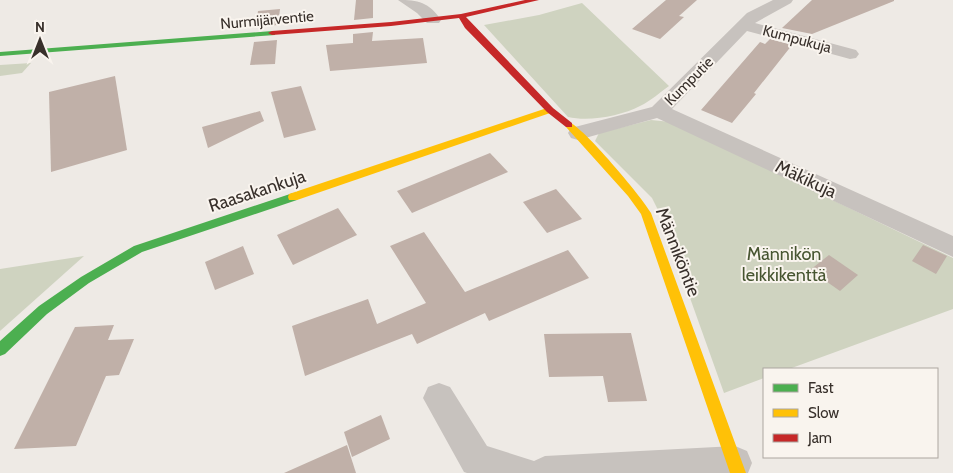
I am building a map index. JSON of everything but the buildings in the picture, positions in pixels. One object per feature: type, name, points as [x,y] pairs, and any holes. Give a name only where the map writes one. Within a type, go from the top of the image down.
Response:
[{"type":"street","points":[[406,0],[423,10],[433,20]]},
{"type":"street","name":"Nurmijärventie","points":[[0,54],[249,37],[433,20],[535,0]]},
{"type":"street","name":"Kumputie","points":[[578,133],[659,111],[754,16],[785,0]]},
{"type":"street","name":"Männiköntie","points":[[461,16],[468,26],[550,110],[578,133],[632,193],[646,213],[737,468]]},
{"type":"street","name":"Kumpukuja","points":[[744,25],[850,54]]},
{"type":"street","name":"Raasakankuja","points":[[0,350],[43,310],[85,280],[138,249],[550,110]]},
{"type":"street","name":"Mäkikuja","points":[[659,111],[953,247]]},
{"type":"street","points":[[439,398],[476,460],[522,473]]},
{"type":"street","points":[[545,473],[737,468]]},
{"type":"green space","points":[[582,3],[669,86],[644,104],[624,113],[585,119],[568,117],[484,25],[539,15]]},
{"type":"green space","points":[[31,63],[22,73],[0,76],[0,65]]},
{"type":"green space","name":"Männikön leikkikenttä","points":[[651,120],[671,122],[953,258],[953,309],[792,368],[763,368],[763,378],[724,393],[660,214],[652,198],[595,141],[599,133]]},
{"type":"green space","points":[[84,256],[0,331],[0,269]]},
{"type":"traffic: fast","points":[[0,54],[272,33]]},
{"type":"traffic: fast","points":[[0,350],[43,310],[85,280],[138,249],[293,197]]},
{"type":"traffic: slow","points":[[293,197],[550,110]]},
{"type":"traffic: slow","points":[[569,125],[632,193],[646,213],[738,473]]},
{"type":"traffic: jam","points":[[272,33],[391,24],[461,16],[535,0]]},
{"type":"traffic: jam","points":[[461,16],[468,26],[550,110],[569,125]]}]
